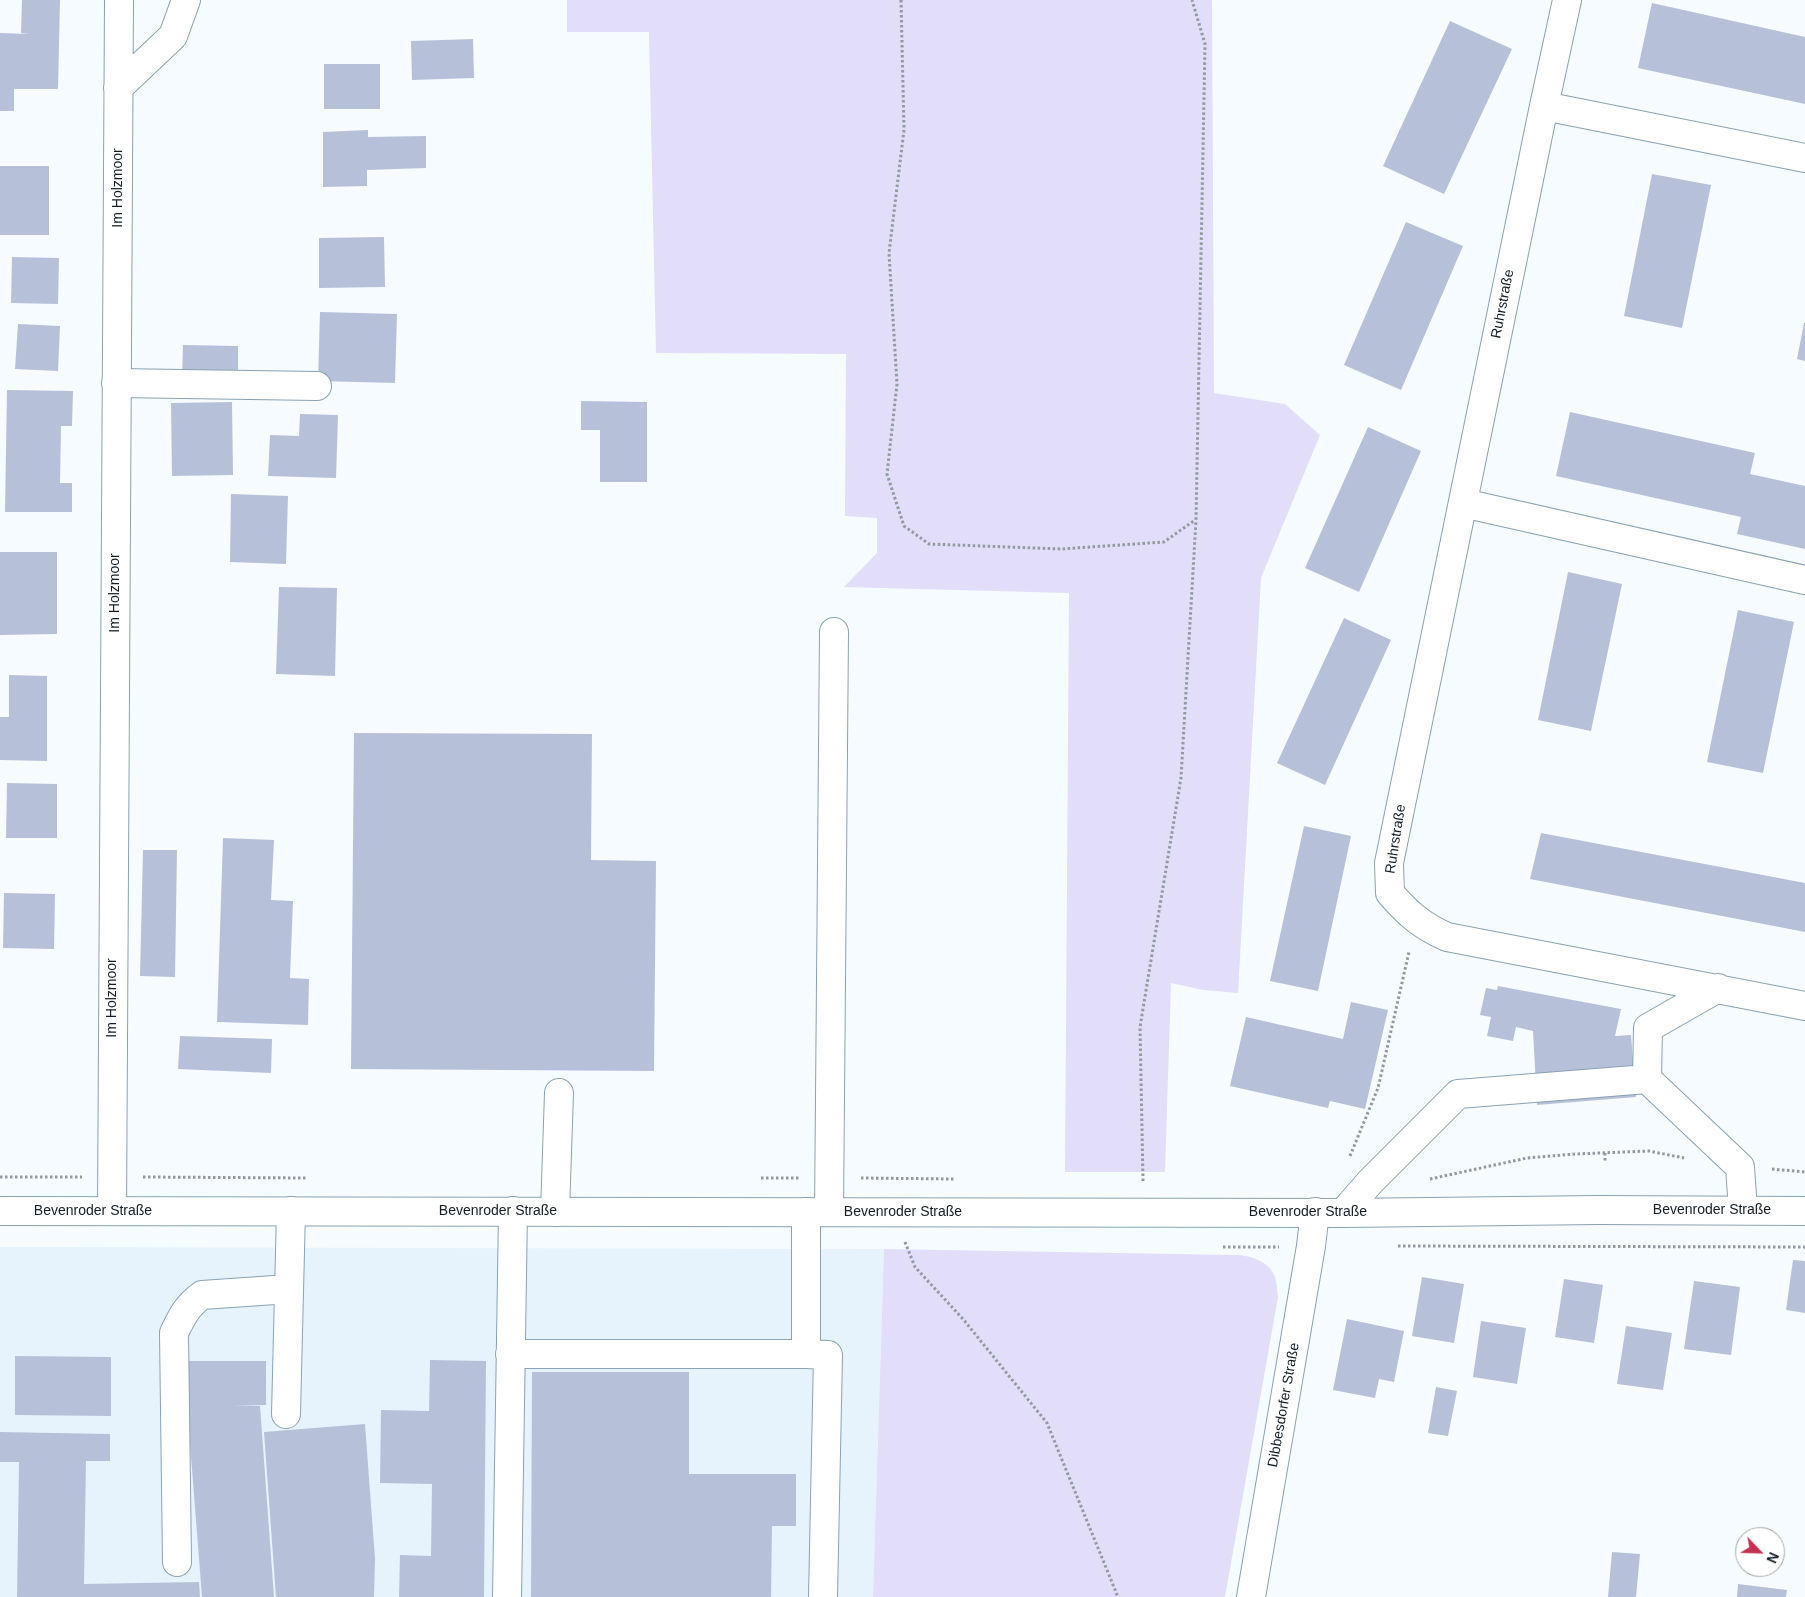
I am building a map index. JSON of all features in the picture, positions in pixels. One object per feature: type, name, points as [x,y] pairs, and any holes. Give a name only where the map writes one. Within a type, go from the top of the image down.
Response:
[{"type":"street","name":"Im Holzmoor","points":[[112,1211],[119,0]]},
{"type":"street","points":[[118,88],[173,36],[186,0]]},
{"type":"street","name":"Ruhrstraße","points":[[1568,0],[1544,106],[1390,863],[1390,893],[1408,914],[1428,929],[1447,937],[1805,1006]]},
{"type":"street","points":[[1544,106],[1805,158]]},
{"type":"street","points":[[116,383],[317,386]]},
{"type":"street","points":[[1463,503],[1805,580]]},
{"type":"street","points":[[806,1354],[817,1212],[834,632]]},
{"type":"street","points":[[1718,988],[1648,1028],[1647,1079],[1740,1167],[1743,1210]]},
{"type":"street","points":[[1343,1213],[1370,1182],[1458,1094],[1647,1079]]},
{"type":"street","points":[[554,1212],[559,1093]]},
{"type":"street","name":"Bevenroder Straße","points":[[0,1211],[1343,1213],[1598,1210],[1805,1211]]},
{"type":"street","points":[[286,1414],[291,1211]]},
{"type":"street","points":[[508,1597],[513,1211]]},
{"type":"street","name":"Dibbesdorfer Straße","points":[[1251,1597],[1311,1246],[1315,1212]]},
{"type":"street","points":[[177,1562],[174,1333],[190,1303],[202,1295],[289,1289]]},
{"type":"street","points":[[510,1354],[828,1355],[823,1597]]},
{"type":"path","points":[[901,0],[904,130],[890,253],[897,384],[887,474],[904,526],[929,544],[1061,550],[1164,542],[1196,520]]},
{"type":"path","points":[[1143,1212],[1140,1027],[1182,778],[1196,520],[1204,44],[1192,0]]},
{"type":"path","points":[[1346,1164],[1378,1088],[1410,951]]},
{"type":"path","points":[[1424,1180],[1527,1158],[1575,1154],[1649,1151],[1692,1160]]},
{"type":"path","points":[[1605,1153],[1605,1161]]},
{"type":"path","points":[[1740,1167],[1805,1172]]},
{"type":"path","points":[[892,1212],[915,1267],[963,1319],[1047,1423],[1118,1597]]},
{"type":"shaded area","points":[[567,0],[1212,0],[1214,393],[1285,404],[1320,435],[1261,578],[1238,993],[1203,990],[1171,983],[1165,1172],[1065,1172],[1069,593],[844,587],[877,553],[877,518],[845,516],[846,354],[656,353],[649,32],[567,32]]},
{"type":"shaded area","points":[[0,1247],[884,1249],[873,1597],[0,1597]]},
{"type":"shaded area","points":[[884,1249],[1235,1255],[1247,1256],[1258,1260],[1272,1271],[1277,1284],[1278,1297],[1225,1597],[873,1597]]},
{"type":"building","points":[[22,0],[60,0],[58,89],[14,89],[14,111],[0,111],[0,33],[29,34],[21,33]]},
{"type":"building","points":[[1652,3],[1805,37],[1805,104],[1638,68]]},
{"type":"building","points":[[1450,21],[1512,49],[1444,194],[1383,166]]},
{"type":"building","points":[[473,39],[474,78],[412,80],[411,41]]},
{"type":"building","points":[[324,64],[380,64],[380,109],[324,109]]},
{"type":"building","points":[[368,130],[368,137],[426,136],[426,168],[367,170],[367,186],[323,187],[323,132]]},
{"type":"building","points":[[0,166],[49,166],[49,235],[0,235]]},
{"type":"building","points":[[1652,174],[1711,185],[1682,328],[1624,316]]},
{"type":"building","points":[[1406,222],[1463,246],[1401,390],[1344,365]]},
{"type":"building","points":[[384,237],[385,287],[319,288],[319,238]]},
{"type":"building","points":[[12,257],[59,258],[58,304],[11,303]]},
{"type":"building","points":[[320,312],[397,314],[395,383],[318,381]]},
{"type":"building","points":[[1805,323],[1805,361],[1797,359]]},
{"type":"building","points":[[18,324],[60,326],[58,371],[15,369]]},
{"type":"building","points":[[183,345],[238,346],[238,380],[182,379]]},
{"type":"building","points":[[7,390],[73,391],[72,426],[61,426],[60,483],[72,483],[72,512],[5,512]]},
{"type":"building","points":[[581,401],[647,402],[647,482],[600,482],[600,430],[581,430]]},
{"type":"building","points":[[232,402],[233,475],[172,476],[171,403]]},
{"type":"building","points":[[1570,412],[1755,453],[1750,474],[1805,486],[1805,549],[1737,534],[1741,517],[1556,476]]},
{"type":"building","points":[[300,414],[338,415],[336,478],[268,476],[270,435],[299,436]]},
{"type":"building","points":[[1368,427],[1421,451],[1359,592],[1305,568]]},
{"type":"building","points":[[231,494],[288,496],[286,564],[230,562]]},
{"type":"building","points":[[0,552],[57,552],[57,634],[0,635]]},
{"type":"building","points":[[1568,572],[1622,584],[1591,731],[1538,720]]},
{"type":"building","points":[[279,587],[337,588],[335,676],[276,674]]},
{"type":"building","points":[[1738,610],[1794,622],[1763,773],[1707,762]]},
{"type":"building","points":[[1344,618],[1391,640],[1325,785],[1277,763]]},
{"type":"building","points":[[9,675],[47,676],[47,761],[0,760],[0,717],[9,717]]},
{"type":"building","points":[[354,733],[592,734],[591,860],[656,861],[654,1071],[351,1069]]},
{"type":"building","points":[[7,783],[57,784],[57,838],[6,838]]},
{"type":"building","points":[[1304,826],[1351,836],[1318,991],[1270,981]]},
{"type":"building","points":[[1541,833],[1805,883],[1805,932],[1530,879]]},
{"type":"building","points":[[223,838],[274,840],[271,900],[293,901],[290,978],[309,979],[308,1025],[217,1022]]},
{"type":"building","points":[[143,850],[177,850],[175,977],[140,976]]},
{"type":"building","points":[[4,893],[55,894],[54,949],[3,948]]},
{"type":"building","points":[[1498,986],[1621,1009],[1615,1036],[1631,1035],[1636,1097],[1537,1105],[1533,1031],[1516,1027],[1513,1041],[1487,1036],[1491,1017],[1480,1015],[1486,988],[1497,990]]},
{"type":"building","points":[[1351,1002],[1388,1010],[1365,1109],[1330,1101],[1328,1108],[1230,1086],[1246,1017],[1343,1039]]},
{"type":"building","points":[[180,1036],[272,1039],[271,1073],[178,1069]]},
{"type":"building","points":[[1793,1260],[1805,1261],[1805,1313],[1786,1310]]},
{"type":"building","points":[[1422,1277],[1464,1284],[1454,1343],[1412,1336]]},
{"type":"building","points":[[1564,1279],[1603,1285],[1594,1343],[1555,1337]]},
{"type":"building","points":[[1694,1281],[1740,1287],[1731,1355],[1684,1349]]},
{"type":"building","points":[[1347,1319],[1404,1331],[1394,1382],[1379,1379],[1375,1398],[1333,1390]]},
{"type":"building","points":[[1481,1321],[1526,1328],[1517,1384],[1473,1377]]},
{"type":"building","points":[[1626,1326],[1672,1333],[1663,1390],[1617,1384]]},
{"type":"building","points":[[15,1356],[111,1357],[111,1416],[15,1415]]},
{"type":"building","points":[[430,1360],[486,1361],[484,1597],[399,1597],[400,1555],[431,1556],[432,1484],[380,1483],[381,1410],[429,1411]]},
{"type":"building","points":[[185,1361],[266,1361],[266,1405],[233,1406],[260,1406],[274,1597],[202,1597]]},
{"type":"building","points":[[532,1372],[689,1372],[689,1474],[796,1474],[796,1526],[772,1526],[771,1597],[531,1597]]},
{"type":"building","points":[[1436,1387],[1457,1391],[1448,1436],[1428,1433]]},
{"type":"building","points":[[365,1424],[375,1559],[374,1597],[276,1597],[264,1432]]},
{"type":"building","points":[[0,1432],[110,1434],[110,1461],[86,1461],[84,1584],[199,1582],[200,1597],[17,1597],[19,1462],[0,1462]]},
{"type":"building","points":[[1612,1552],[1640,1554],[1636,1597],[1608,1597]]},
{"type":"building","points":[[1738,1584],[1787,1590],[1786,1597],[1737,1597]]}]
